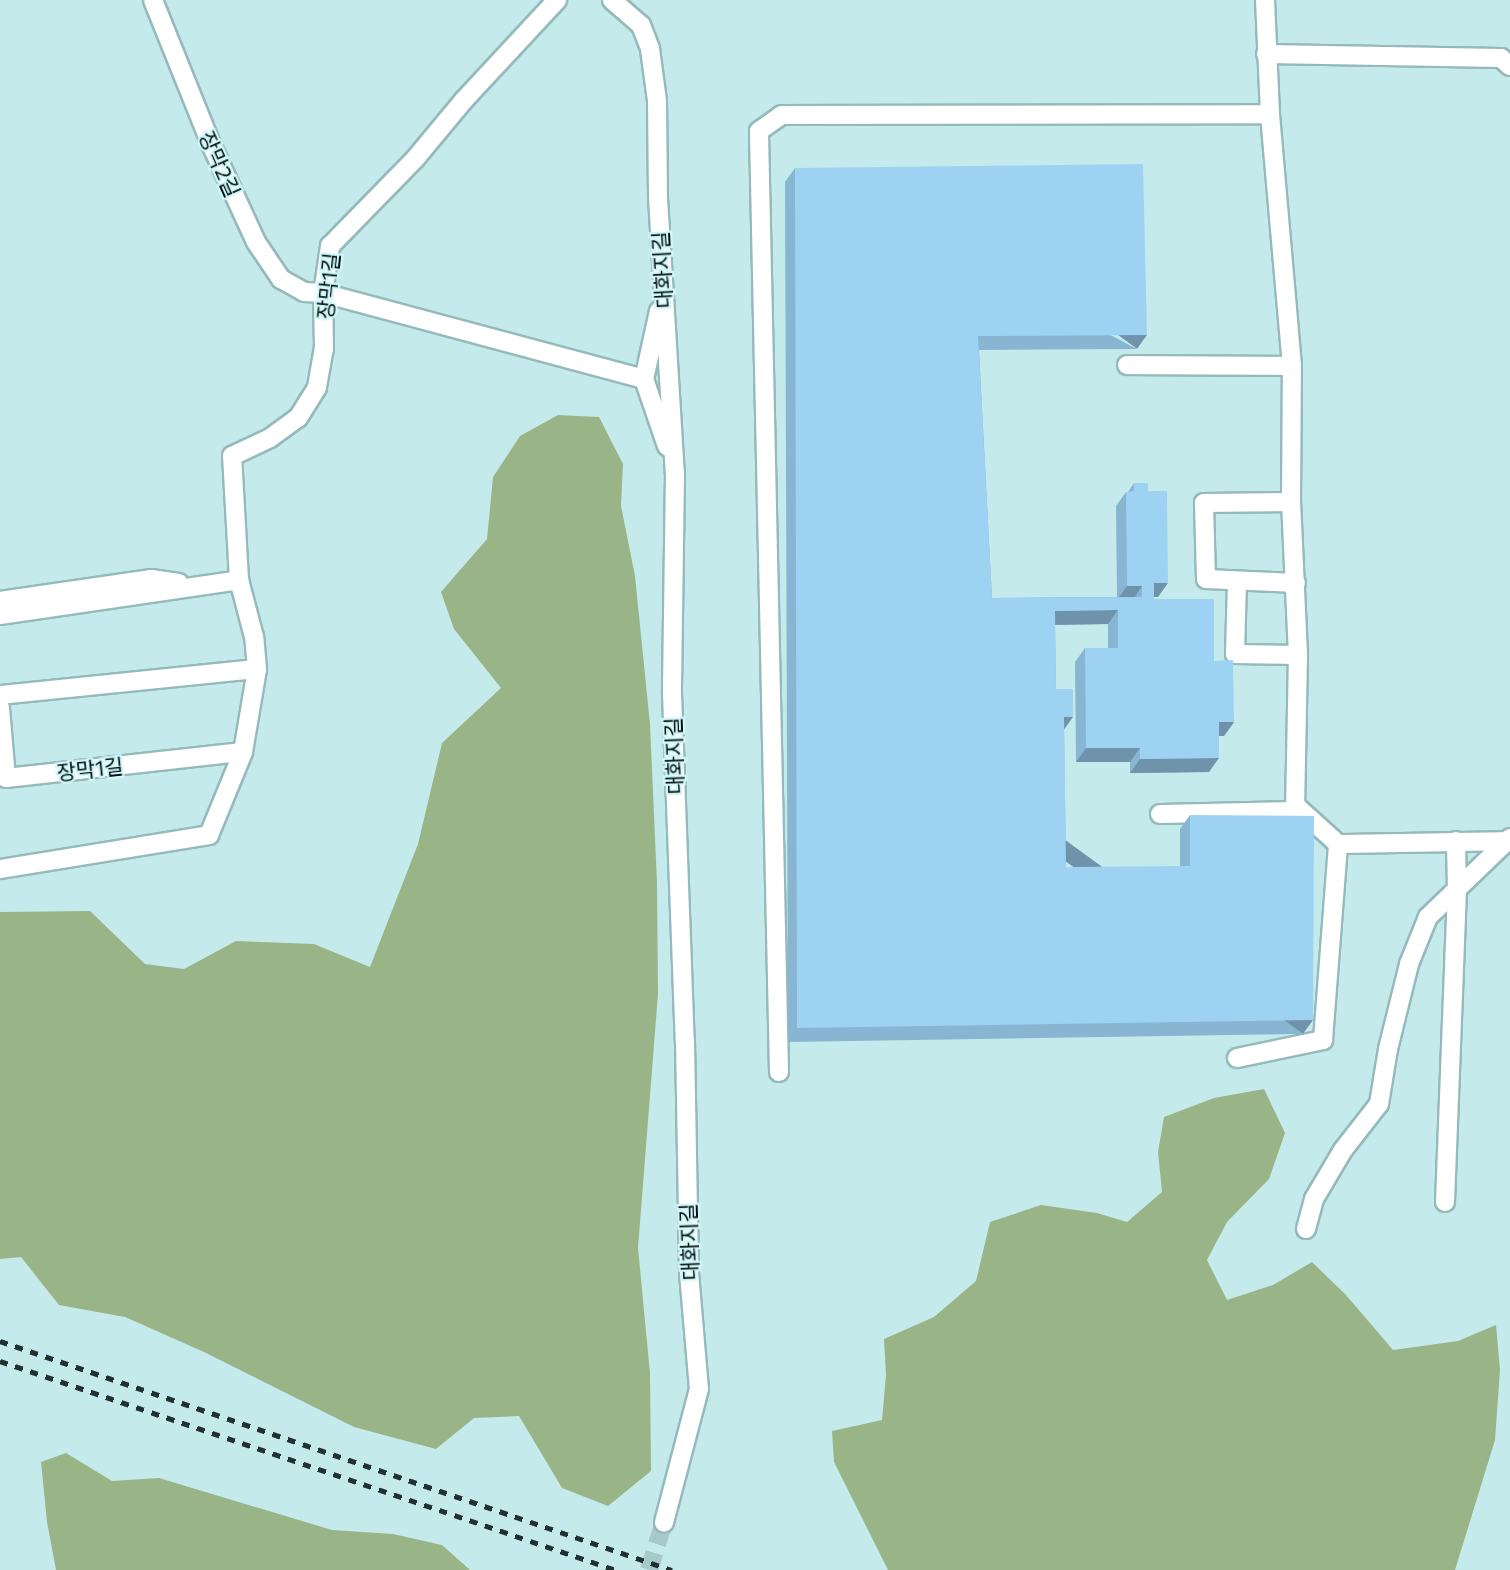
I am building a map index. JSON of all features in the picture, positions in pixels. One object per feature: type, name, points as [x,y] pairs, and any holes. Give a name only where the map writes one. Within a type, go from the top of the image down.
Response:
[{"type":"street","name":"장막2길","points":[[153,0],[211,144],[256,242],[281,279],[304,292],[324,293],[644,379]]},
{"type":"street","name":"장막1길","points":[[0,869],[209,835],[243,752],[257,669],[254,637],[239,580],[232,456],[270,438],[298,418],[317,387],[324,348],[324,293],[330,246],[415,159],[464,100],[557,0]]},
{"type":"street","name":"대화지길","points":[[612,0],[641,25],[650,50],[657,102],[658,198],[675,473],[672,694],[685,1041],[689,1273],[699,1389],[664,1522]]},
{"type":"street","points":[[1160,814],[1295,811],[1298,655],[1291,502],[1292,366],[1270,114],[1265,0]]},
{"type":"street","points":[[1266,54],[1501,58],[1510,66]]},
{"type":"street","points":[[779,1072],[759,131],[782,115],[1270,114]]},
{"type":"street","points":[[664,295],[644,379],[675,473]]},
{"type":"street","points":[[1127,365],[1292,366]]},
{"type":"street","points":[[1291,502],[1204,502],[1206,579],[1237,582],[1296,582]]},
{"type":"street","points":[[0,601],[151,579],[198,586]]},
{"type":"street","points":[[0,615],[239,580]]},
{"type":"street","points":[[1237,582],[1235,654],[1298,655]]},
{"type":"street","points":[[0,695],[257,669]]},
{"type":"street","name":"장막1길","points":[[0,708],[6,778],[243,752]]},
{"type":"street","points":[[1295,806],[1338,844],[1509,840]]},
{"type":"street","points":[[1306,1229],[1314,1199],[1343,1150],[1379,1104],[1388,1049],[1409,964],[1428,917],[1509,840]]},
{"type":"street","points":[[1446,1202],[1456,842]]},
{"type":"street","points":[[1238,1058],[1323,1040],[1338,844]]},
{"type":"green space","points":[[558,415],[599,417],[623,464],[621,506],[635,576],[650,724],[657,883],[658,994],[638,1248],[650,1373],[651,1471],[608,1506],[562,1488],[519,1416],[474,1418],[436,1449],[354,1427],[204,1352],[125,1317],[59,1305],[21,1257],[0,1259],[0,912],[90,911],[145,964],[184,969],[236,941],[314,944],[370,967],[418,844],[442,743],[501,688],[454,629],[441,592],[487,539],[493,477],[520,436]]},
{"type":"green space","points":[[1264,1089],[1285,1133],[1269,1179],[1227,1222],[1207,1260],[1227,1300],[1273,1285],[1312,1262],[1346,1295],[1393,1350],[1458,1341],[1496,1325],[1500,1370],[1495,1440],[1455,1570],[888,1570],[834,1462],[832,1431],[882,1420],[886,1375],[884,1339],[934,1317],[976,1281],[990,1222],[1041,1205],[1097,1213],[1127,1222],[1162,1192],[1158,1152],[1164,1117],[1214,1098]]},
{"type":"green space","points":[[66,1453],[112,1481],[159,1478],[332,1530],[393,1534],[442,1545],[470,1570],[56,1570],[47,1522],[41,1462]]},
{"type":"building","points":[[1143,164],[1147,335],[978,336],[992,598],[1142,597],[1142,586],[1127,586],[1126,492],[1134,491],[1134,483],[1148,483],[1148,491],[1167,491],[1168,583],[1154,583],[1154,599],[1214,599],[1214,661],[1233,660],[1234,722],[1219,722],[1219,758],[1140,759],[1140,748],[1086,748],[1085,648],[1118,648],[1118,610],[1055,611],[1056,689],[1073,689],[1073,717],[1064,717],[1066,867],[1190,866],[1190,815],[1314,816],[1313,1020],[797,1028],[795,168]]},
{"type":"tunnel","points":[[649,1570],[664,1522]]},
{"type":"railway","points":[[0,1341],[672,1570]]},
{"type":"railway","points":[[0,1361],[616,1570]]}]
